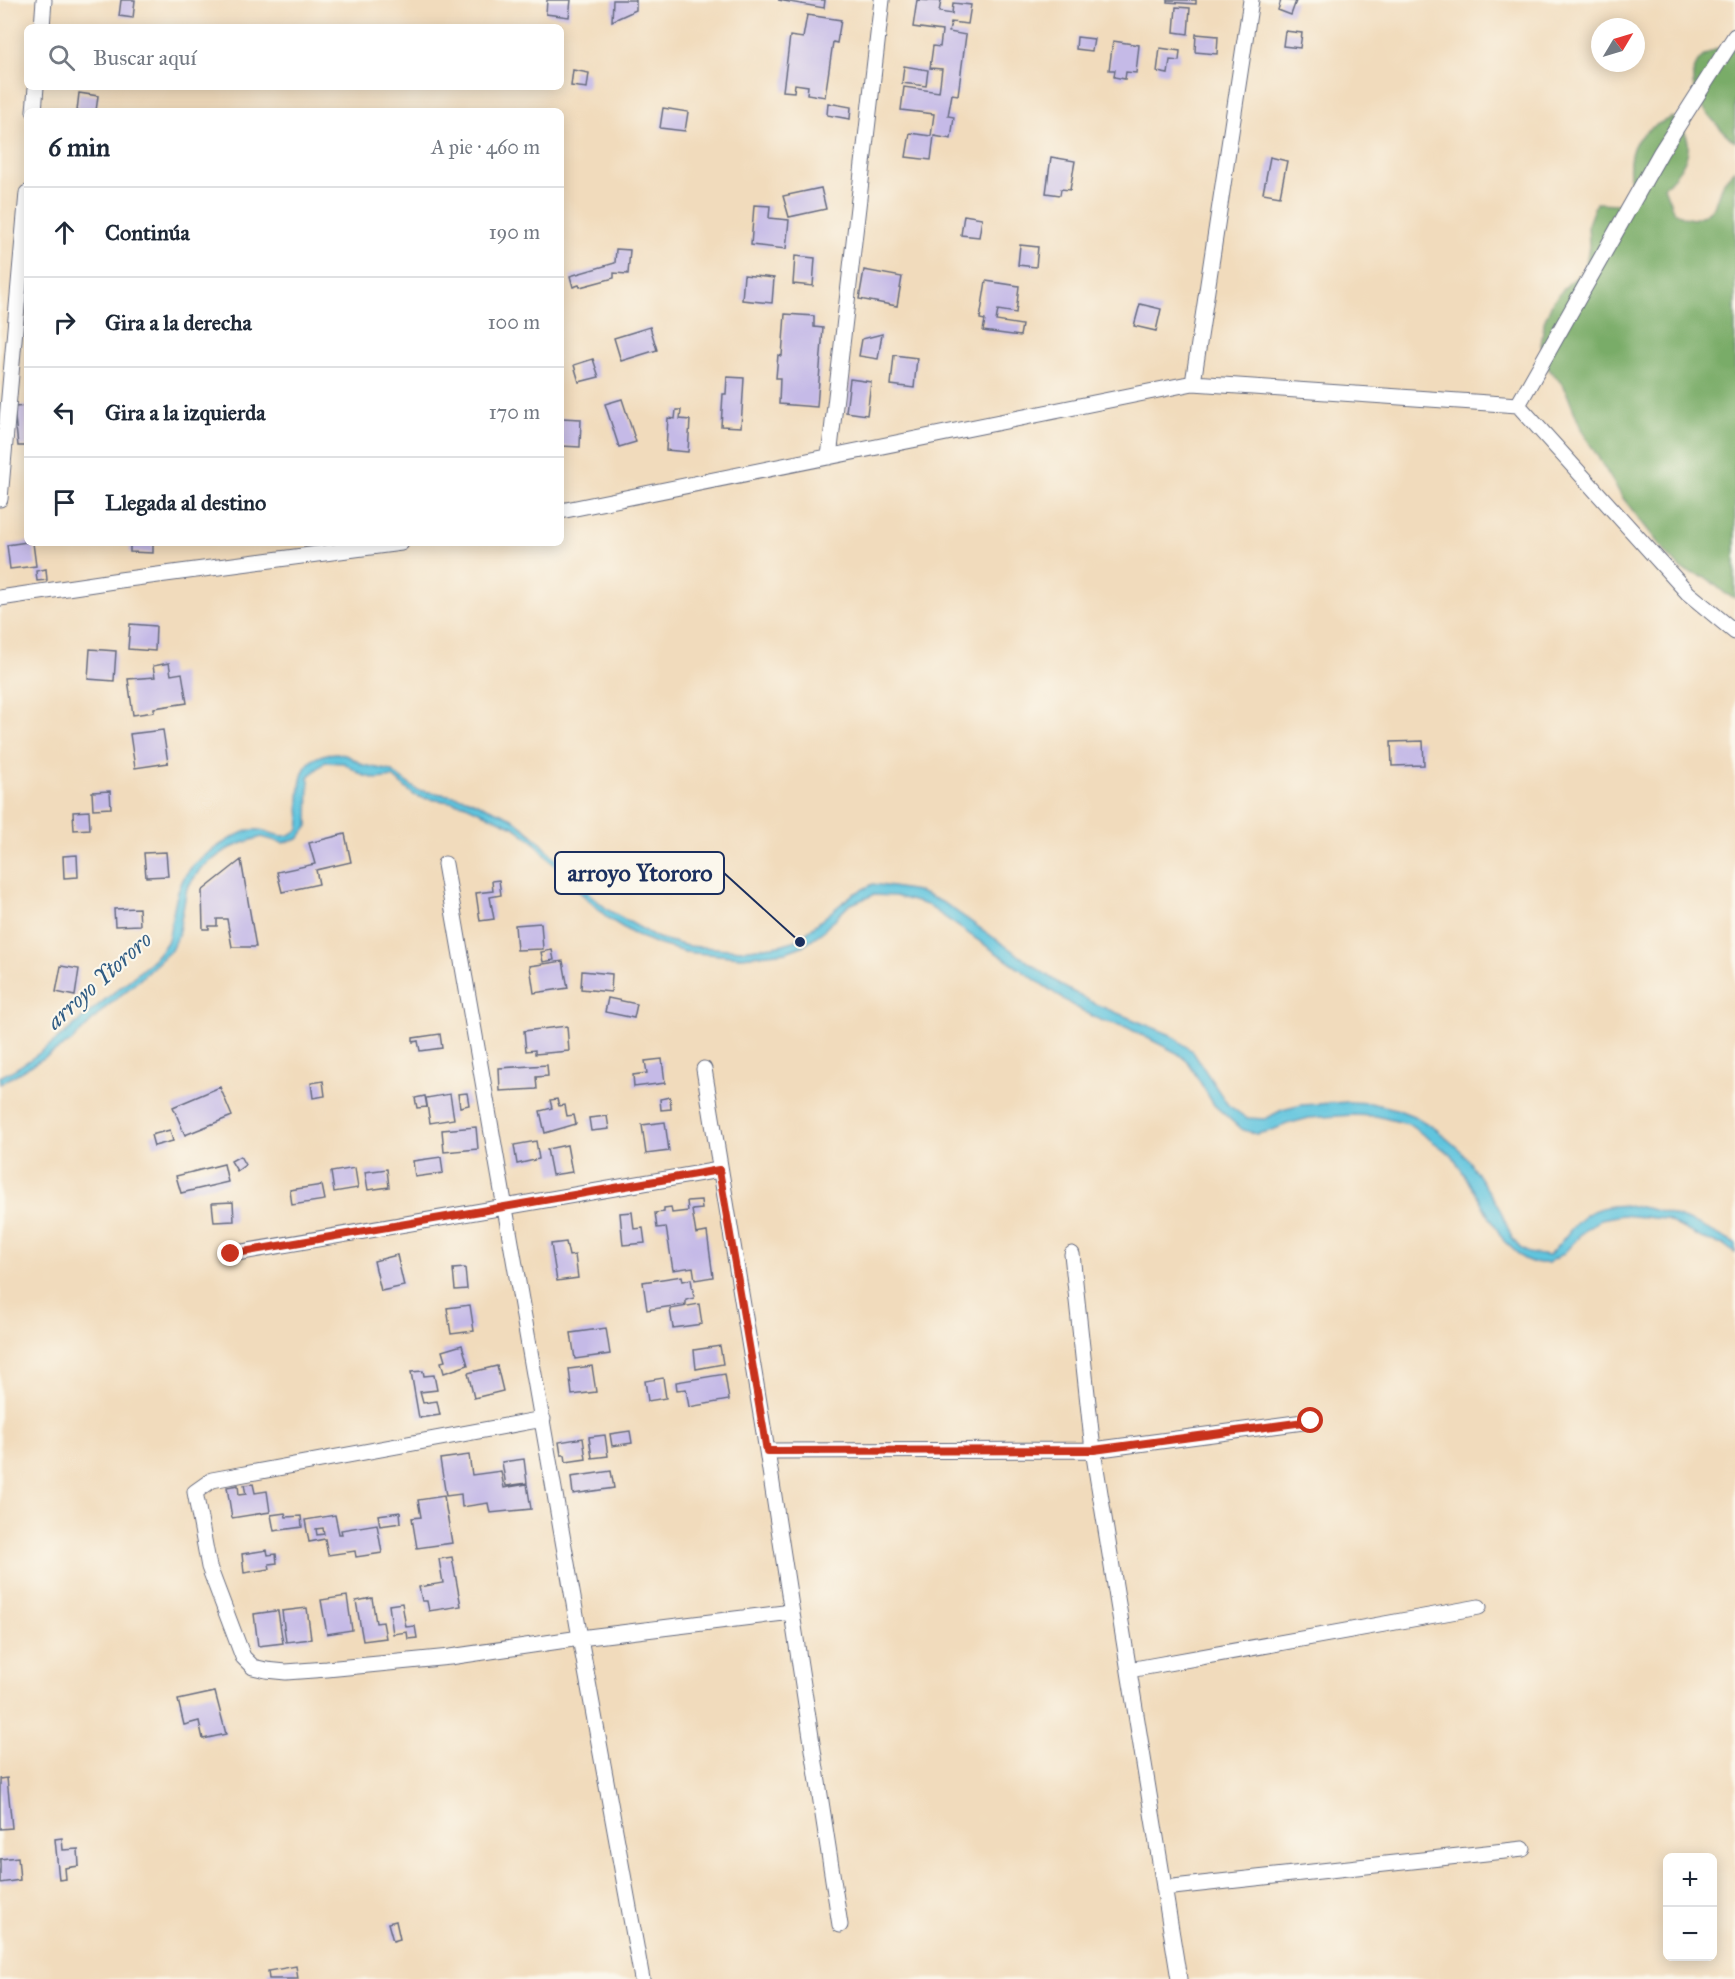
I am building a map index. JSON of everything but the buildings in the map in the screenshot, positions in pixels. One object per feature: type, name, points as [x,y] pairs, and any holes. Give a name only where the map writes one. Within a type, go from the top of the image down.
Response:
[{"type":"street","points":[[42,24],[44,0]]},
{"type":"street","points":[[830,457],[882,0]]},
{"type":"street","points":[[1193,383],[1251,0]]},
{"type":"street","points":[[1518,405],[1661,152],[1735,36]]},
{"type":"street","points":[[34,108],[36,90]]},
{"type":"street","points":[[0,499],[24,227]]},
{"type":"street","points":[[564,510],[1193,383],[1518,405],[1688,593],[1735,632]]},
{"type":"street","points":[[0,598],[131,578],[377,546]]},
{"type":"street","points":[[445,864],[642,1979]]},
{"type":"street","points":[[704,1070],[767,1451],[840,1925]]},
{"type":"street","points":[[231,1254],[719,1170]]},
{"type":"street","points":[[1072,1254],[1094,1450],[1179,1979]]},
{"type":"street","points":[[543,1419],[212,1480],[195,1492],[209,1567],[243,1657],[254,1667],[286,1672],[327,1669],[450,1657],[580,1638],[792,1612]]},
{"type":"street","points":[[767,1451],[1094,1450],[1311,1421]]},
{"type":"street","points":[[1129,1670],[1479,1607]]},
{"type":"street","points":[[1164,1888],[1523,1850]]},
{"type":"green space","points":[[1726,47],[1735,50],[1735,142],[1701,104],[1694,89],[1693,80],[1701,58]]},
{"type":"green space","points":[[1673,117],[1682,127],[1688,145],[1687,154],[1679,171],[1664,187],[1673,210],[1683,217],[1693,219],[1704,215],[1714,207],[1722,184],[1735,169],[1735,598],[1726,594],[1708,579],[1681,569],[1623,498],[1582,431],[1564,386],[1548,368],[1541,346],[1544,322],[1553,301],[1585,270],[1589,246],[1588,224],[1596,203],[1619,204],[1631,186],[1630,160],[1636,142],[1650,128]]},
{"type":"water","points":[[337,753],[348,756],[363,765],[391,771],[417,790],[466,798],[512,818],[538,840],[585,890],[608,910],[658,938],[687,946],[742,950],[780,945],[797,940],[852,895],[873,884],[917,891],[944,903],[1064,987],[1095,1004],[1171,1035],[1193,1052],[1227,1104],[1246,1118],[1265,1119],[1282,1110],[1302,1105],[1349,1102],[1370,1103],[1396,1109],[1416,1117],[1436,1129],[1461,1151],[1499,1207],[1512,1238],[1520,1248],[1528,1253],[1548,1256],[1575,1224],[1586,1215],[1602,1208],[1620,1206],[1641,1207],[1662,1212],[1702,1227],[1735,1244],[1735,1253],[1724,1245],[1707,1241],[1665,1219],[1622,1215],[1601,1219],[1586,1229],[1563,1254],[1548,1263],[1534,1263],[1524,1259],[1504,1241],[1453,1156],[1408,1124],[1376,1116],[1352,1115],[1309,1118],[1256,1134],[1241,1129],[1214,1105],[1188,1062],[1177,1053],[1126,1027],[1100,1020],[1072,1005],[927,905],[895,896],[873,895],[849,905],[822,932],[802,946],[786,952],[742,957],[685,952],[657,944],[609,919],[571,884],[534,842],[514,827],[464,804],[414,795],[393,777],[377,779],[362,775],[344,763],[325,762],[309,776],[308,826],[298,839],[283,843],[262,837],[248,841],[228,849],[201,868],[187,888],[178,936],[171,950],[104,1009],[71,1042],[0,1084],[0,1077],[29,1060],[56,1040],[155,958],[167,942],[179,888],[191,867],[223,843],[246,831],[259,830],[286,836],[299,829],[300,784],[305,768],[317,757]]},
{"type":"place","name":"arroyo Ytororo","points":[[800,942]]},
{"type":"route","points":[[231,1254],[719,1170],[767,1451],[1094,1450],[1311,1421]]}]
